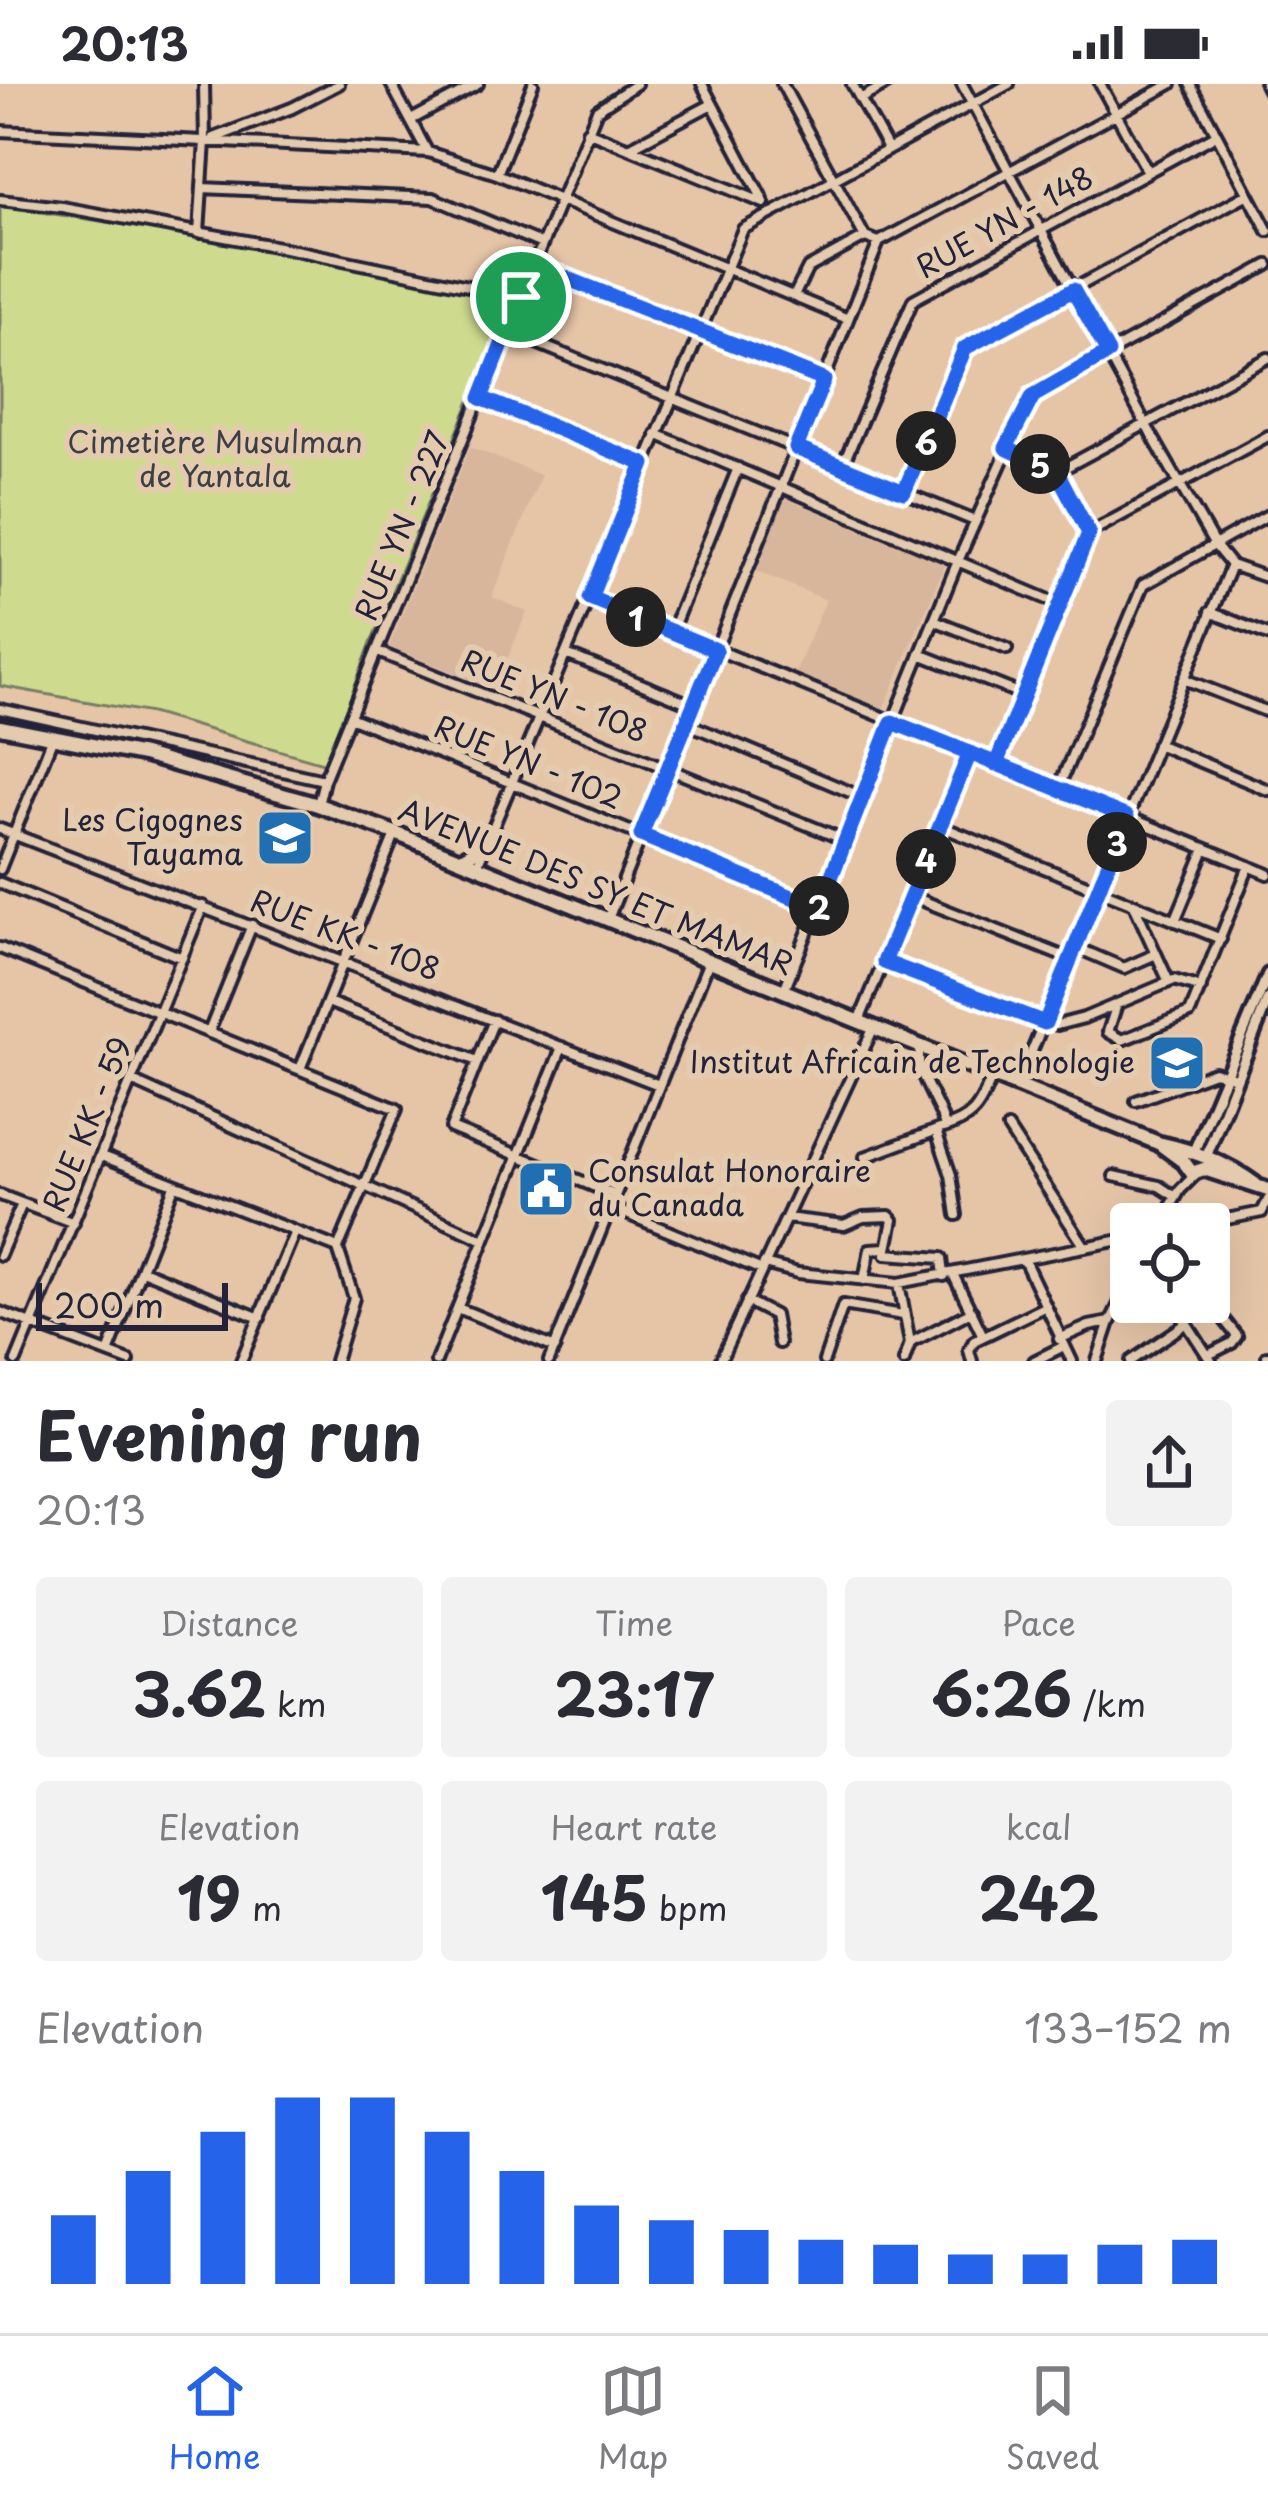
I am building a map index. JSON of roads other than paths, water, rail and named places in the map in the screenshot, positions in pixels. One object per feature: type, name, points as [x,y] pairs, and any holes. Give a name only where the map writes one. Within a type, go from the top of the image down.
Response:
[{"type":"highway","name":"AVENUE DES SY ET MAMAR","points":[[0,727],[189,766],[395,832],[1261,1187]]},
{"type":"highway","points":[[460,859],[488,844],[495,874]]},
{"type":"main road","points":[[1196,1161],[1268,974]]},
{"type":"main road","points":[[1231,1076],[1268,999]]},
{"type":"street","points":[[199,233],[206,141],[204,84]]},
{"type":"street","points":[[206,141],[339,84]]},
{"type":"street","points":[[391,84],[428,152]]},
{"type":"street","points":[[411,120],[478,84]]},
{"type":"street","points":[[497,174],[533,84]]},
{"type":"street","name":"RUE YN - 227","points":[[318,805],[324,780],[587,131],[599,105],[636,84]]},
{"type":"street","points":[[702,84],[767,207]]},
{"type":"street","points":[[782,84],[865,237],[879,242]]},
{"type":"street","points":[[852,84],[888,148]]},
{"type":"street","points":[[860,99],[887,84]]},
{"type":"street","points":[[962,84],[1214,544],[1232,565],[1268,578]]},
{"type":"street","points":[[479,867],[743,229],[767,207],[833,178],[1009,84]]},
{"type":"street","points":[[1100,84],[1148,172]]},
{"type":"street","points":[[608,919],[879,242],[1171,84]]},
{"type":"street","points":[[1190,84],[1268,231]]},
{"type":"street","points":[[628,148],[712,104]]},
{"type":"street","points":[[0,131],[428,152],[497,174],[848,319]]},
{"type":"street","points":[[587,131],[767,207]]},
{"type":"street","name":"RUE YN - 148","points":[[842,467],[913,300],[1216,135]]},
{"type":"street","points":[[202,188],[433,198],[542,244]]},
{"type":"street","points":[[904,492],[965,348],[1248,194]]},
{"type":"street","points":[[0,200],[62,207],[521,297]]},
{"type":"street","points":[[794,296],[808,268],[865,237]]},
{"type":"street","points":[[533,265],[824,380]]},
{"type":"street","points":[[784,990],[975,521],[1033,396],[1268,265]]},
{"type":"street","points":[[507,331],[975,521]]},
{"type":"street","points":[[1057,472],[1268,358]]},
{"type":"street","points":[[481,398],[644,464]]},
{"type":"street","points":[[656,434],[1059,604]]},
{"type":"street","points":[[996,764],[1089,533],[1268,436]]},
{"type":"street","points":[[1006,448],[1057,472],[1089,533]]},
{"type":"street","points":[[671,632],[738,468]]},
{"type":"street","points":[[1058,789],[1140,590],[1268,515]]},
{"type":"street","points":[[1018,1086],[1232,565]]},
{"type":"street","points":[[590,598],[1268,874]]},
{"type":"street","points":[[1210,612],[1268,635]]},
{"type":"street","points":[[934,620],[1007,649]]},
{"type":"street","name":"RUE YN - 108","points":[[378,652],[845,840]]},
{"type":"street","points":[[566,654],[693,705]]},
{"type":"street","points":[[920,654],[1023,695]]},
{"type":"street","points":[[1184,679],[1268,712]]},
{"type":"street","points":[[0,709],[324,780]]},
{"type":"street","name":"RUE YN - 102","points":[[352,718],[819,908]]},
{"type":"street","points":[[686,723],[862,797]]},
{"type":"street","points":[[0,869],[54,736]]},
{"type":"street","points":[[1156,744],[1268,790]]},
{"type":"street","points":[[859,1021],[970,753]]},
{"type":"street","points":[[940,826],[1221,939]]},
{"type":"street","name":"RUE KK - 108","points":[[0,829],[659,1085]]},
{"type":"street","points":[[300,1069],[395,832]]},
{"type":"street","points":[[1175,921],[1204,849]]},
{"type":"street","points":[[1117,1004],[1108,1032],[1122,1040],[1189,1014],[1250,866]]},
{"type":"street","points":[[0,883],[182,958]]},
{"type":"street","points":[[910,896],[1070,959]]},
{"type":"street","points":[[1134,904],[1169,982]]},
{"type":"street","name":"RUE KK - 59","points":[[16,1361],[203,906]]},
{"type":"street","points":[[208,1032],[252,925]]},
{"type":"street","points":[[1075,947],[1124,968],[1156,955]]},
{"type":"street","points":[[0,948],[397,1109],[338,1248],[355,1298],[335,1361]]},
{"type":"street","points":[[549,1361],[709,959]]},
{"type":"street","points":[[884,962],[1045,1023],[1066,1024],[1176,980],[1201,988]]},
{"type":"street","points":[[328,1002],[477,1060]]},
{"type":"street","points":[[494,1020],[451,1128],[615,1195]]},
{"type":"street","points":[[720,1361],[874,1028]]},
{"type":"street","points":[[436,1361],[562,1047]]},
{"type":"street","points":[[921,1047],[918,1061],[939,1104],[942,1128],[938,1140],[951,1175],[957,1214]]},
{"type":"street","points":[[1136,1100],[1214,1072],[1231,1076]]},
{"type":"street","points":[[865,1157],[966,1121],[979,1110],[992,1076]]},
{"type":"street","points":[[131,1082],[484,1240]]},
{"type":"street","points":[[1008,1128],[1085,1246]]},
{"type":"street","points":[[102,1156],[338,1248]]},
{"type":"street","points":[[1173,1203],[1196,1161]]},
{"type":"street","points":[[1114,1177],[1178,1194]]},
{"type":"street","points":[[108,1353],[174,1186]]},
{"type":"street","points":[[0,1195],[74,1223]]},
{"type":"street","points":[[1230,1218],[1262,1212],[1268,1200]]},
{"type":"street","points":[[0,1255],[22,1204]]},
{"type":"street","points":[[610,1208],[763,1267],[864,1280],[899,1282],[948,1275],[1110,1242]]},
{"type":"street","points":[[785,1219],[844,1225],[862,1216],[889,1216],[893,1220],[886,1249],[889,1256],[942,1258],[983,1336]]},
{"type":"street","points":[[241,1361],[294,1234]]},
{"type":"street","points":[[864,1280],[870,1250],[886,1249]]},
{"type":"street","points":[[1024,1259],[1072,1361]]},
{"type":"street","points":[[142,1270],[260,1318]]},
{"type":"street","points":[[899,1282],[910,1343],[904,1361]]},
{"type":"street","points":[[747,1301],[774,1316],[779,1343]]},
{"type":"street","points":[[824,1361],[843,1305],[903,1315]]},
{"type":"street","points":[[972,1361],[970,1346],[983,1336],[1043,1307]]},
{"type":"street","points":[[458,1308],[555,1348]]},
{"type":"street","points":[[910,1343],[972,1311]]},
{"type":"street","points":[[0,1312],[129,1361]]},
{"type":"street","points":[[1034,1361],[1089,1326],[1109,1322],[1097,1361]]},
{"type":"street","points":[[1131,1361],[1180,1323]]},
{"type":"street","points":[[1188,1323],[1210,1358],[1237,1336],[1226,1323]]},
{"type":"place","name":"Les Cigognes Tayama","points":[[285,838]]},
{"type":"place","name":"Institut Africain de Technologie","points":[[1177,1063]]},
{"type":"place","name":"Consulat Honoraire du Canada","points":[[546,1189]]},
{"type":"park label","name":"Cimetière Musulman de Yantala","points":[[215,460]]}]
